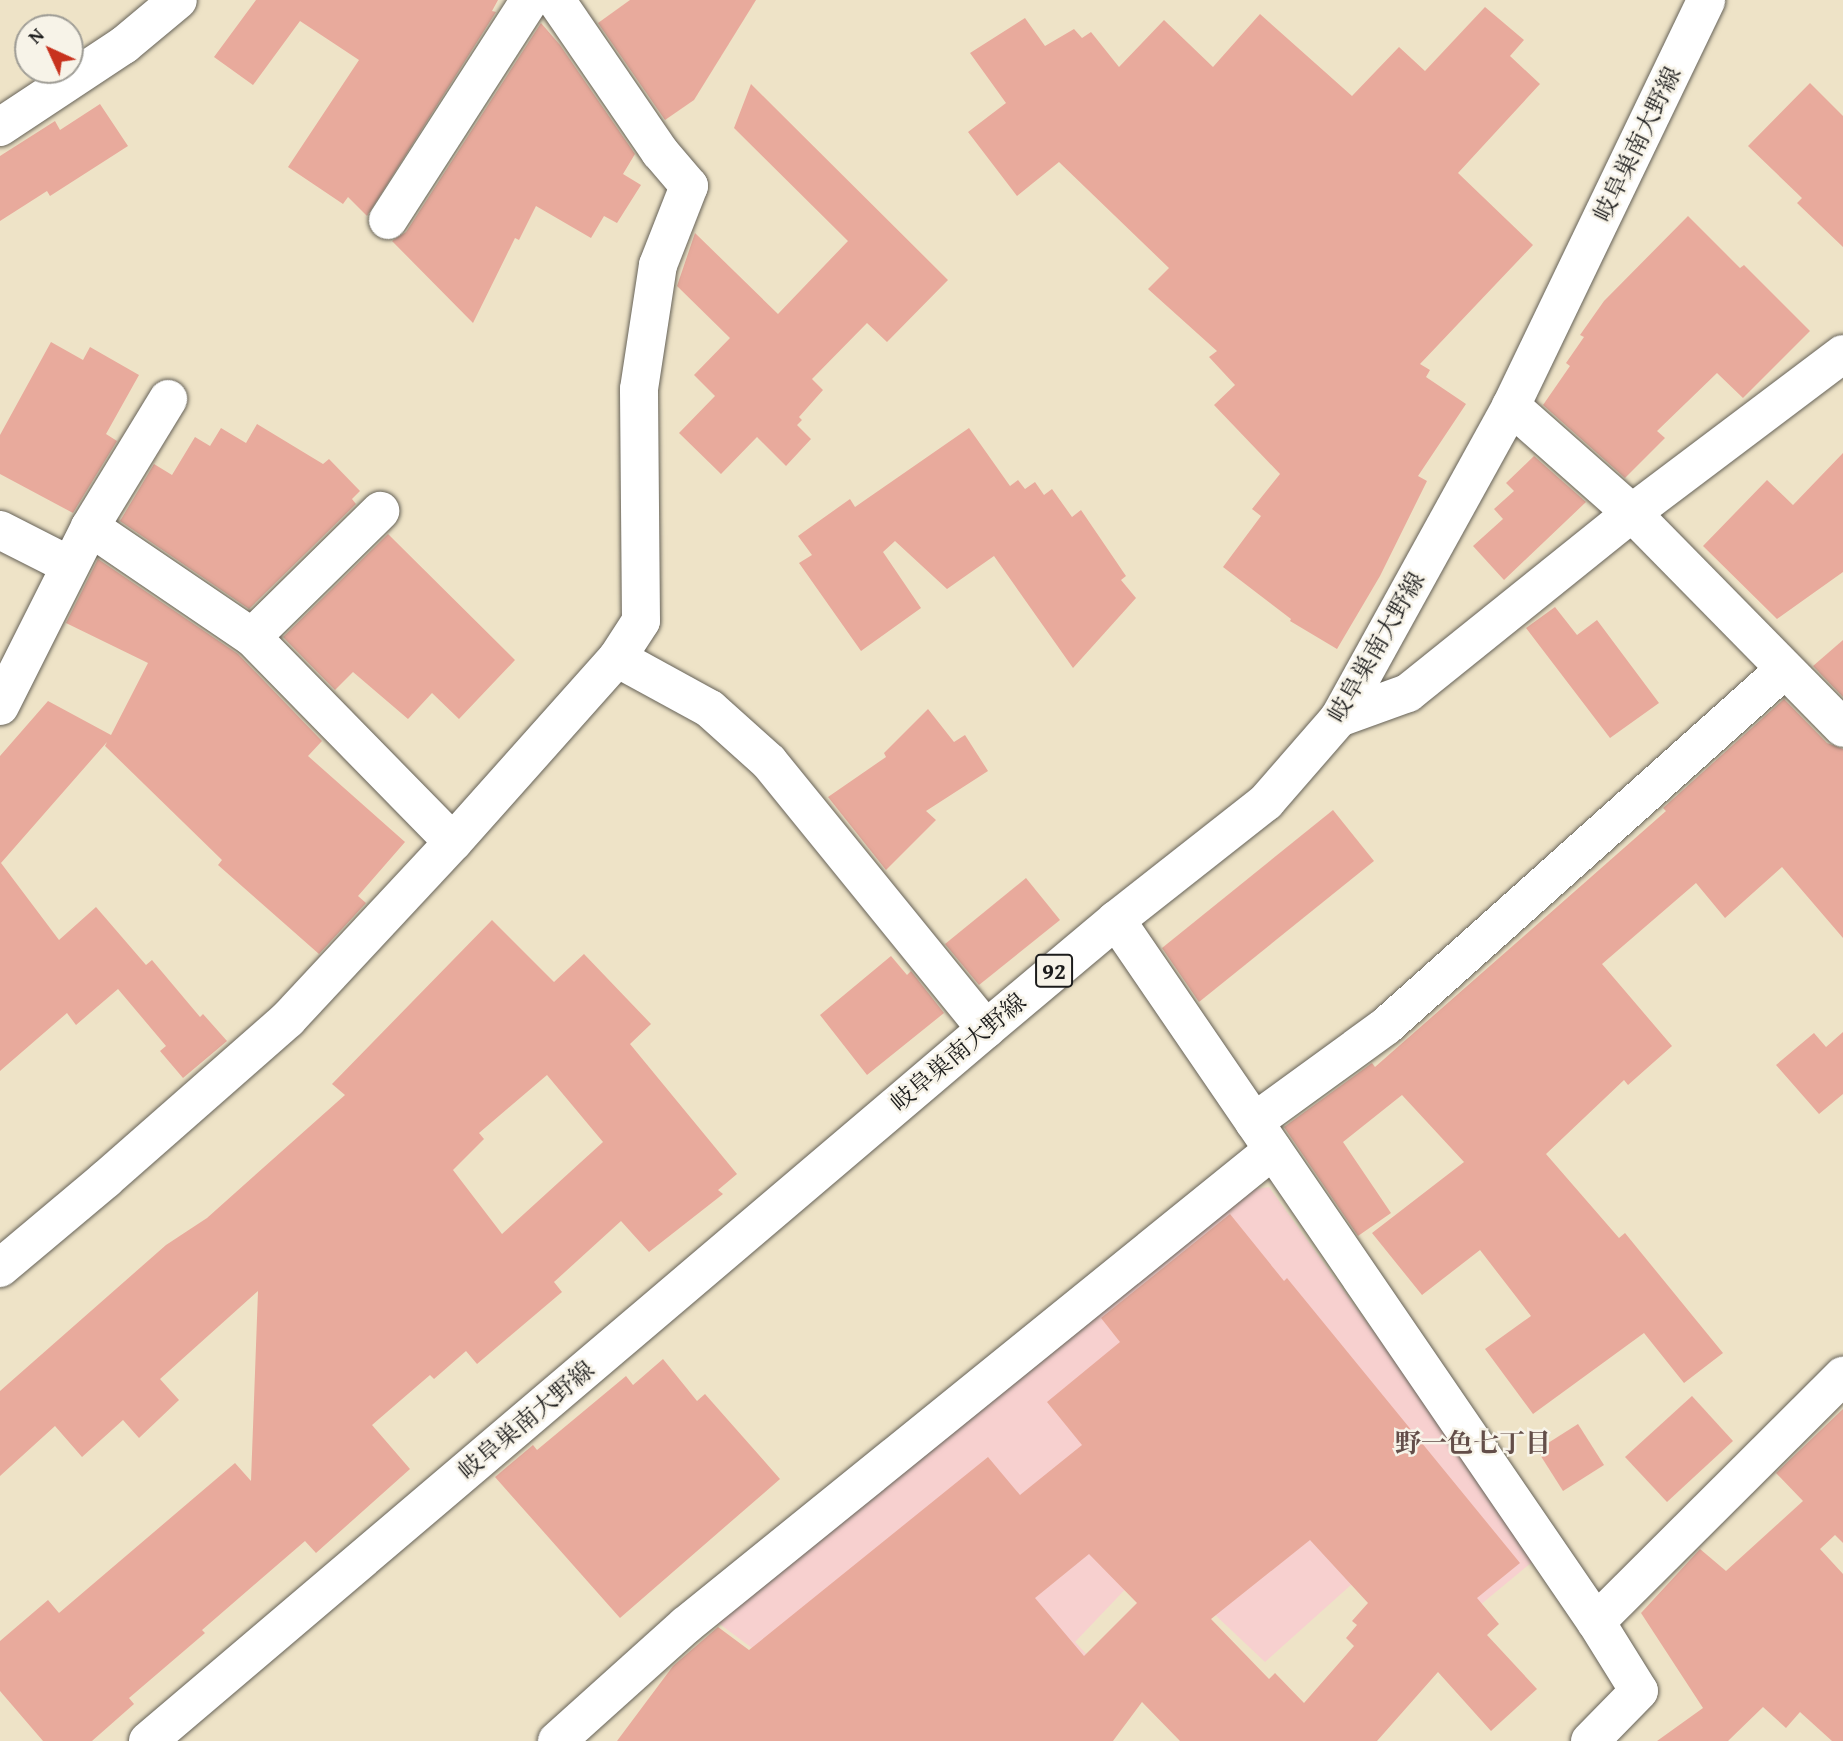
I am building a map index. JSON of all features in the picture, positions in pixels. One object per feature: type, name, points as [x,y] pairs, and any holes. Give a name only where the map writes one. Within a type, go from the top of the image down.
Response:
[{"type":"street","points":[[0,127],[124,45],[178,0]]},
{"type":"street","points":[[388,220],[530,0]]},
{"type":"street","points":[[0,1268],[288,1019],[453,842],[617,658],[641,621],[639,389],[658,265],[689,186],[660,152],[556,0]]},
{"type":"street","name":"岐阜巣南大野線","points":[[148,1741],[986,1029],[1116,920],[1266,802],[1339,718],[1511,406],[1706,0]]},
{"type":"street","points":[[1339,718],[1408,693],[1632,513],[1843,355]]},
{"type":"street","points":[[0,706],[69,565],[168,399]]},
{"type":"street","points":[[1511,406],[1632,513],[1843,729]]},
{"type":"street","points":[[252,637],[380,511]]},
{"type":"street","points":[[90,527],[252,637],[453,842]]},
{"type":"street","points":[[0,530],[69,565]]},
{"type":"street","points":[[617,658],[710,709],[769,762],[986,1029]]},
{"type":"street","points":[[557,1741],[686,1625],[1263,1136],[1785,669]]},
{"type":"street","points":[[1116,920],[1596,1622],[1639,1691],[1590,1741]]},
{"type":"street","points":[[1596,1622],[1843,1376]]},
{"type":"shaded area","points":[[1269,1187],[1537,1558],[1450,1630],[1381,1558],[1265,1662],[1155,1558],[1075,1642],[1092,1660],[877,1741],[713,1619],[1243,1191]]},
{"type":"building","points":[[256,0],[498,0],[492,11],[496,12],[367,216],[348,197],[343,204],[288,167],[359,60],[300,21],[253,85],[214,57]]},
{"type":"building","points":[[630,0],[756,0],[694,100],[665,120],[598,23]]},
{"type":"building","points":[[1485,7],[1524,40],[1510,56],[1540,84],[1458,173],[1533,245],[1420,364],[1430,370],[1426,377],[1466,404],[1418,476],[1427,481],[1380,576],[1337,649],[1290,621],[1291,619],[1223,567],[1261,516],[1252,509],[1280,474],[1214,405],[1235,385],[1209,357],[1217,351],[1148,289],[1169,268],[1059,162],[1017,196],[968,132],[1006,103],[970,53],[1025,18],[1045,46],[1074,29],[1082,38],[1091,32],[1119,67],[1164,20],[1213,67],[1260,14],[1352,96],[1399,47],[1425,71]]},
{"type":"building","points":[[541,23],[560,45],[635,154],[623,174],[641,185],[617,223],[604,216],[591,238],[536,206],[519,240],[515,238],[473,323],[392,241],[406,232]]},
{"type":"building","points":[[1810,83],[1843,116],[1843,247],[1797,203],[1802,198],[1748,146]]},
{"type":"building","points":[[751,84],[948,280],[887,342],[867,323],[812,379],[823,390],[799,417],[802,420],[797,425],[811,439],[786,466],[757,437],[721,474],[679,433],[715,396],[694,375],[730,338],[677,286],[695,233],[778,314],[848,241],[734,128]]},
{"type":"building","points":[[100,104],[128,146],[50,196],[47,191],[0,221],[0,156],[55,121],[60,130]]},
{"type":"building","points":[[1688,216],[1740,268],[1744,265],[1810,331],[1743,398],[1717,373],[1657,431],[1665,438],[1625,478],[1543,405],[1570,366],[1566,363],[1584,337],[1580,335],[1604,301]]},
{"type":"building","points":[[51,342],[83,360],[90,347],[139,375],[106,434],[117,441],[73,513],[0,474],[0,435]]},
{"type":"building","points":[[257,424],[323,464],[329,459],[360,491],[352,499],[356,504],[249,609],[120,521],[154,464],[172,475],[195,437],[210,446],[221,428],[246,443]]},
{"type":"building","points":[[969,428],[1010,486],[1018,480],[1025,489],[1035,482],[1044,495],[1052,489],[1072,517],[1081,510],[1126,576],[1121,580],[1136,598],[1073,668],[994,556],[947,589],[895,541],[883,552],[921,608],[861,651],[799,563],[812,555],[798,536],[850,499],[855,507]]},
{"type":"building","points":[[1843,453],[1843,572],[1777,619],[1703,546],[1767,480],[1793,505]]},
{"type":"building","points":[[1534,456],[1586,502],[1504,580],[1473,546],[1503,519],[1494,509],[1514,491],[1506,483]]},
{"type":"building","points":[[388,534],[515,660],[459,719],[432,693],[408,719],[353,672],[335,690],[283,637]]},
{"type":"building","points":[[98,559],[238,654],[322,741],[308,756],[405,842],[358,896],[366,903],[319,954],[218,865],[222,860],[105,746],[107,742],[1,863],[59,940],[96,907],[146,965],[152,960],[200,1017],[203,1014],[227,1041],[183,1078],[160,1051],[166,1046],[118,989],[76,1025],[67,1013],[0,1071],[0,756],[48,701],[111,735],[148,663],[66,623]]},
{"type":"building","points":[[1555,607],[1577,635],[1597,620],[1659,703],[1610,738],[1526,628]]},
{"type":"building","points":[[1843,640],[1843,697],[1813,666]]},
{"type":"building","points":[[1784,699],[1827,743],[1843,749],[1843,938],[1782,867],[1725,918],[1696,883],[1602,964],[1672,1046],[1628,1085],[1624,1080],[1546,1154],[1619,1238],[1625,1233],[1723,1353],[1684,1383],[1644,1333],[1533,1414],[1485,1349],[1531,1316],[1480,1250],[1422,1295],[1372,1233],[1464,1162],[1402,1095],[1343,1142],[1391,1213],[1358,1236],[1284,1127],[1372,1063],[1375,1067],[1666,811],[1663,808]]},
{"type":"building","points":[[928,709],[954,742],[965,735],[988,771],[926,811],[936,820],[886,870],[828,797],[886,757],[884,753]]},
{"type":"building","points":[[1333,810],[1374,861],[1199,1002],[1162,948]]},
{"type":"building","points":[[1026,878],[1060,920],[979,985],[945,944]]},
{"type":"building","points":[[492,920],[554,982],[584,954],[651,1024],[630,1044],[737,1174],[718,1190],[723,1194],[649,1252],[621,1221],[554,1282],[562,1292],[477,1364],[466,1351],[434,1379],[430,1375],[372,1425],[410,1469],[316,1553],[305,1541],[202,1630],[205,1633],[129,1698],[134,1704],[92,1741],[43,1741],[0,1691],[0,1641],[48,1600],[59,1613],[235,1463],[251,1481],[258,1291],[160,1379],[179,1400],[139,1438],[123,1420],[82,1457],[55,1426],[0,1476],[0,1391],[166,1245],[207,1218],[345,1095],[332,1084]],"holes":[[[547,1075],[603,1142],[502,1234],[453,1170],[484,1139],[479,1133]]]},
{"type":"building","points":[[891,956],[907,975],[911,971],[944,1013],[867,1075],[820,1015]]},
{"type":"building","points":[[1843,1032],[1843,1094],[1819,1114],[1776,1065],[1814,1033],[1826,1047]]},
{"type":"building","points":[[1230,1214],[1284,1281],[1287,1278],[1520,1563],[1477,1598],[1499,1624],[1487,1635],[1537,1689],[1491,1731],[1438,1672],[1377,1741],[1180,1741],[1142,1702],[1113,1741],[617,1741],[673,1666],[718,1627],[749,1650],[988,1457],[1020,1495],[1082,1445],[1047,1402],[1120,1342],[1101,1318]],"holes":[[[1310,1540],[1368,1603],[1352,1621],[1357,1625],[1346,1638],[1354,1646],[1304,1703],[1275,1673],[1269,1679],[1211,1619]],[[1089,1554],[1137,1603],[1084,1656],[1035,1598]]]},
{"type":"building","points":[[663,1359],[697,1401],[705,1394],[780,1479],[620,1618],[495,1477],[533,1445],[537,1450],[626,1376],[633,1385]]},
{"type":"building","points":[[1692,1396],[1733,1441],[1667,1502],[1625,1457]]},
{"type":"building","points":[[1843,1409],[1843,1543],[1835,1535],[1820,1549],[1843,1574],[1843,1741],[1832,1741],[1800,1712],[1786,1728],[1763,1707],[1728,1741],[1657,1741],[1703,1708],[1641,1613],[1700,1549],[1726,1571],[1803,1501],[1776,1473]]},
{"type":"building","points":[[1578,1424],[1604,1465],[1563,1491],[1537,1450]]},
{"type":"district","name":"野一色七丁目","points":[[1473,1443]]}]
